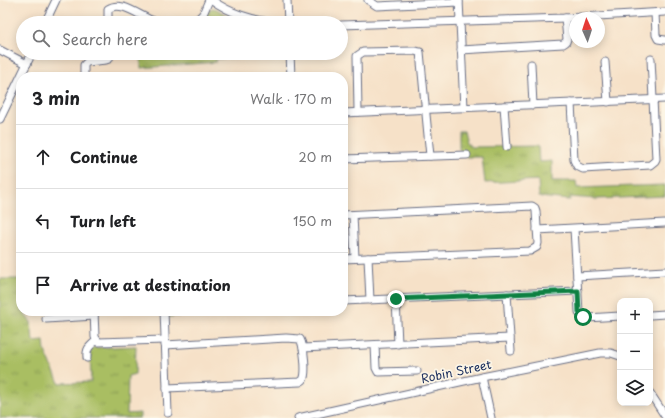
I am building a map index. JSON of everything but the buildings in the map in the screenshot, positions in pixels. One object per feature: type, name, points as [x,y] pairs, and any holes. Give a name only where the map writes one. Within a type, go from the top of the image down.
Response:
[{"type":"street","points":[[48,16],[56,0]]},
{"type":"street","points":[[201,16],[211,0],[232,13],[242,16]]},
{"type":"street","points":[[287,0],[288,16]]},
{"type":"street","points":[[368,0],[377,6],[459,1],[464,108]]},
{"type":"street","points":[[108,16],[108,9],[111,7],[120,6],[143,16]]},
{"type":"street","points":[[348,25],[566,18],[665,12]]},
{"type":"street","points":[[655,13],[656,35],[658,39],[665,40]]},
{"type":"street","points":[[461,50],[563,44],[567,39],[566,18]]},
{"type":"street","points":[[0,50],[16,58]]},
{"type":"street","points":[[358,112],[357,56],[364,52],[420,52],[430,156]]},
{"type":"street","points":[[571,103],[574,160],[577,166],[582,169],[653,164],[656,159],[651,59]]},
{"type":"street","points":[[19,60],[27,64]]},
{"type":"street","points":[[23,72],[29,60]]},
{"type":"street","points":[[84,72],[84,65],[87,62],[106,60]]},
{"type":"street","points":[[290,60],[291,72]]},
{"type":"street","points":[[605,62],[608,102]]},
{"type":"street","points":[[531,64],[533,105]]},
{"type":"street","points":[[0,119],[16,86]]},
{"type":"street","points":[[348,113],[665,99]]},
{"type":"street","points":[[504,106],[507,148]]},
{"type":"street","points":[[348,160],[467,155]]},
{"type":"street","points":[[348,215],[532,206],[536,211],[538,243],[537,247],[530,251],[348,259]]},
{"type":"street","points":[[354,215],[355,258]]},
{"type":"street","points":[[537,230],[665,224]]},
{"type":"street","points":[[574,229],[579,312],[583,317],[617,316]]},
{"type":"street","points":[[368,258],[370,300]]},
{"type":"street","points":[[577,276],[665,271]]},
{"type":"street","points":[[348,301],[578,291]]},
{"type":"street","points":[[507,294],[511,351]]},
{"type":"street","points":[[396,299],[398,344]]},
{"type":"street","points":[[653,315],[665,314]]},
{"type":"street","points":[[46,319],[75,316]]},
{"type":"street","points":[[94,316],[96,340]]},
{"type":"street","points":[[164,316],[168,413]]},
{"type":"street","points":[[96,340],[101,343],[295,338],[300,339],[303,348],[305,374],[303,380],[300,382],[167,388]]},
{"type":"street","points":[[303,348],[510,338]]},
{"type":"street","points":[[87,358],[87,349],[96,340]]},
{"type":"street","points":[[375,345],[376,368],[378,372],[418,371]]},
{"type":"street","name":"Robin Street","points":[[298,418],[482,377],[600,353],[611,353],[617,355]]},
{"type":"street","points":[[482,377],[491,418]]},
{"type":"street","points":[[653,398],[665,416]]},
{"type":"green space","points":[[212,8],[217,9],[228,16],[206,16]]},
{"type":"green space","points":[[141,60],[216,60],[216,62],[141,68]]},
{"type":"green space","points":[[459,131],[464,131],[467,142],[471,147],[538,146],[539,162],[552,161],[552,181],[576,181],[577,188],[665,185],[665,196],[596,199],[570,197],[570,200],[539,197],[538,180],[485,183],[482,157],[467,157],[459,149]]},
{"type":"green space","points":[[0,279],[16,279],[16,316],[26,316],[31,322],[33,342],[44,341],[45,351],[59,383],[91,382],[91,348],[136,346],[135,374],[128,376],[127,414],[140,413],[140,418],[0,418]]},
{"type":"route","points":[[396,299],[578,291],[579,312],[583,317]]}]
